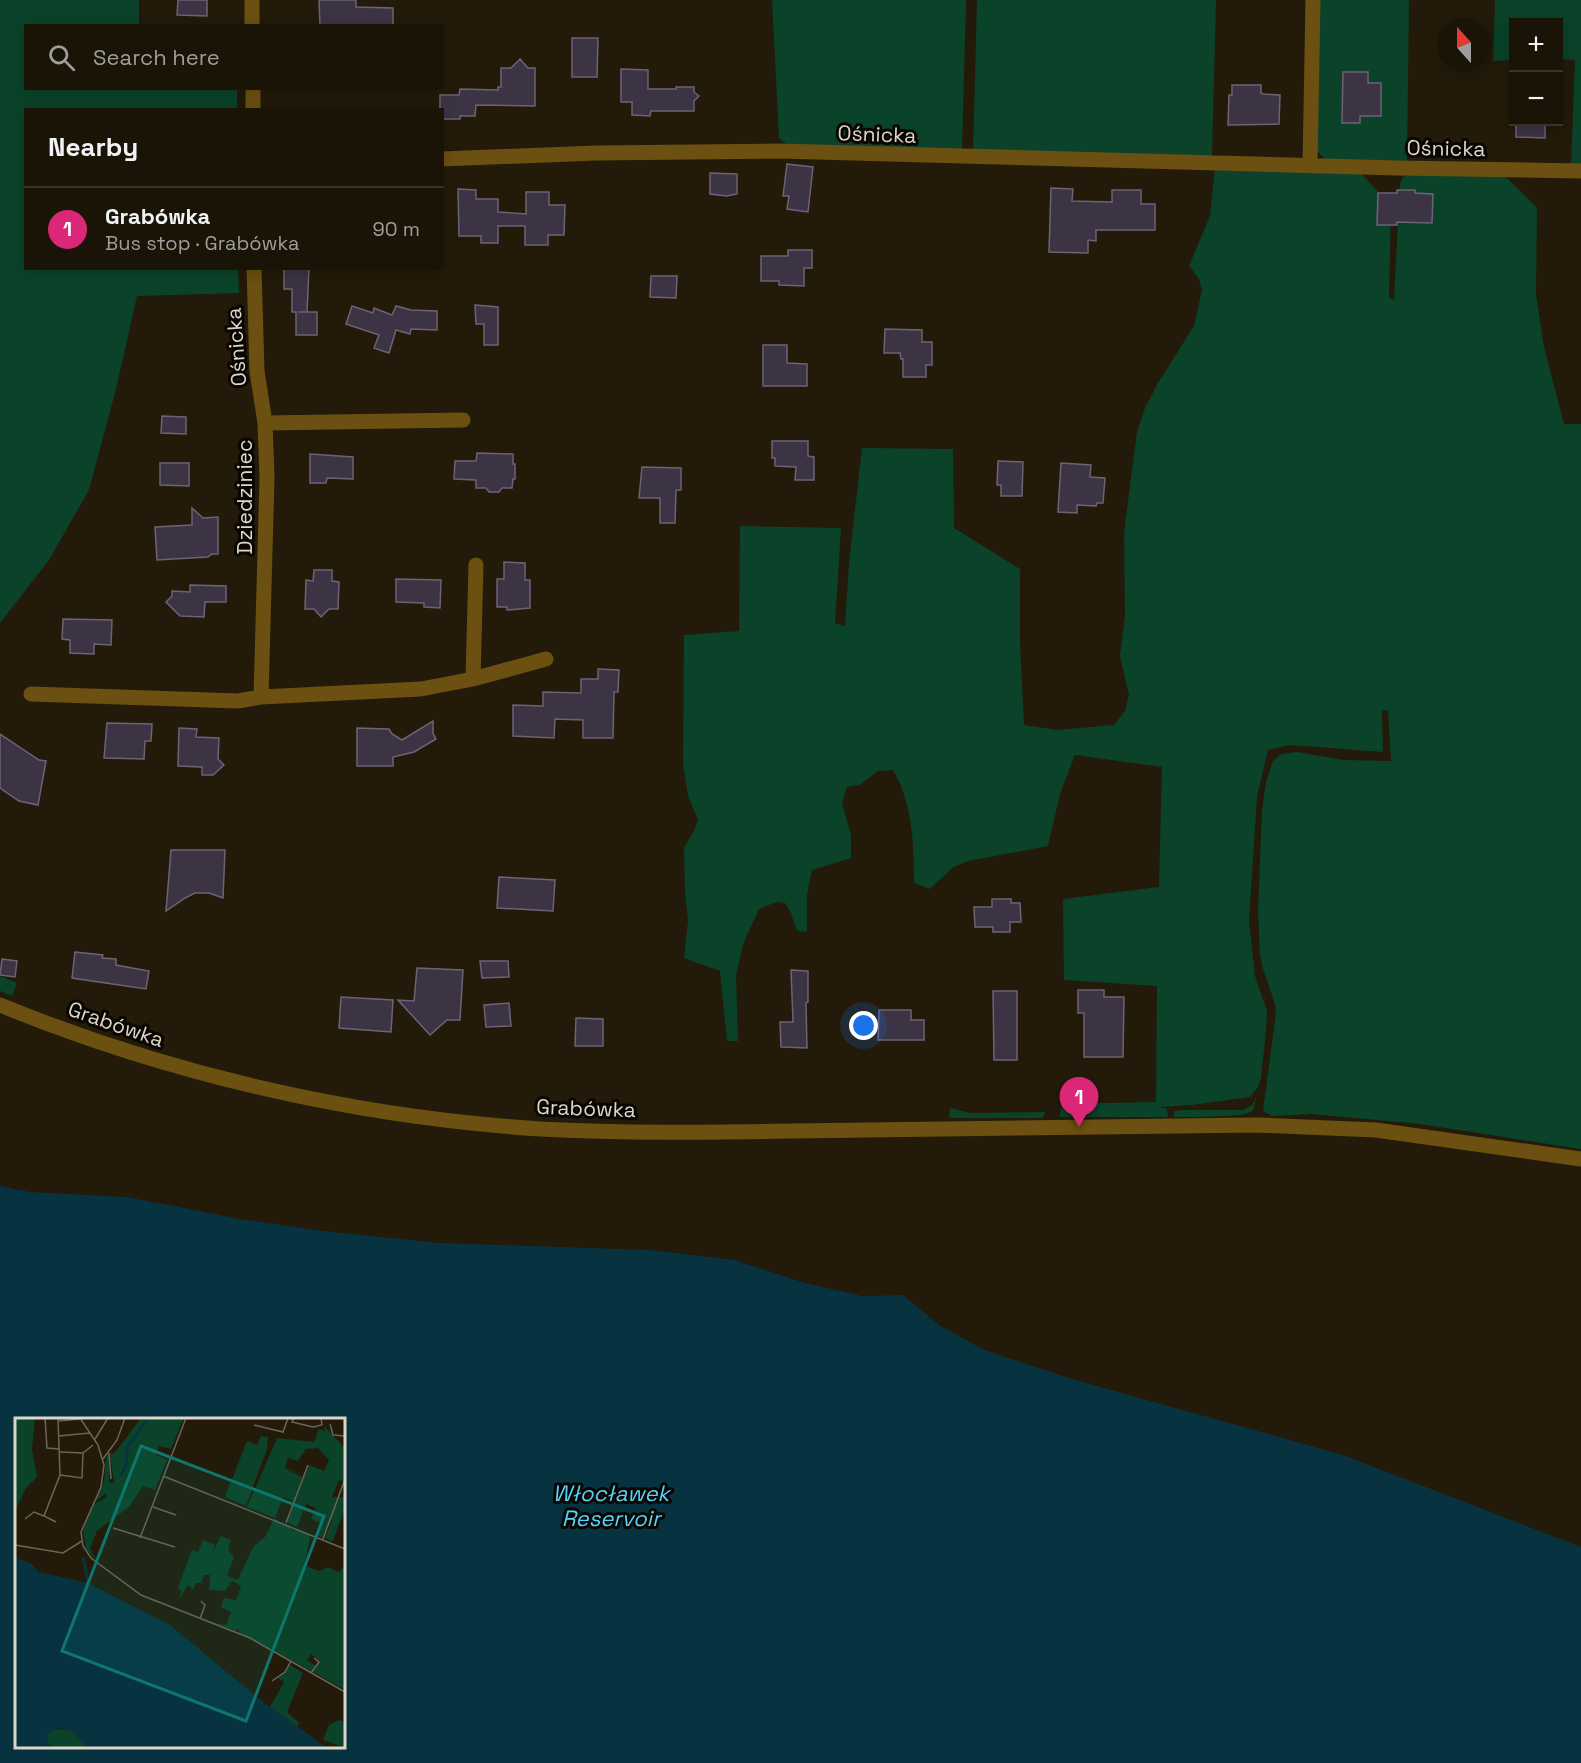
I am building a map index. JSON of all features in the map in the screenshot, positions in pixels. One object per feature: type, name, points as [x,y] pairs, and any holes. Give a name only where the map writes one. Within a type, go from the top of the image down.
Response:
[{"type":"street","points":[[252,0],[252,24]]},
{"type":"street","points":[[1310,165],[1313,0]]},
{"type":"street","points":[[253,90],[253,108]]},
{"type":"street","name":"Ośnicka","points":[[444,159],[596,153],[780,152],[1581,171]]},
{"type":"street","name":"Ośnicka","points":[[254,270],[257,371],[265,423]]},
{"type":"street","name":"Dziedziniec","points":[[261,698],[267,490],[265,423],[463,420]]},
{"type":"street","points":[[473,679],[476,565]]},
{"type":"street","points":[[31,694],[238,701],[421,689],[473,679],[546,659]]},
{"type":"street","name":"Grabówka","points":[[0,1005],[155,1060],[263,1088],[362,1108],[540,1129],[674,1132],[1257,1125],[1328,1127],[1376,1130],[1581,1159]]},
{"type":"green space","points":[[0,0],[139,0],[139,24],[24,24],[24,90],[237,90],[237,108],[24,108],[24,270],[238,270],[239,293],[137,296],[116,389],[89,490],[49,560],[0,623]]},
{"type":"green space","points":[[772,0],[966,0],[962,151],[788,145],[779,138]]},
{"type":"green space","points":[[977,0],[1216,0],[1212,156],[973,153]]},
{"type":"green space","points":[[1318,0],[1409,0],[1407,161],[1327,161],[1315,149]]},
{"type":"green space","points":[[1495,0],[1581,0],[1581,167],[1571,167],[1575,60],[1563,59],[1563,18],[1509,18],[1509,60],[1493,61]]},
{"type":"green space","points":[[1215,167],[1359,171],[1391,206],[1389,297],[1394,300],[1400,185],[1402,178],[1411,172],[1503,174],[1537,208],[1536,295],[1544,347],[1564,424],[1581,424],[1581,1149],[1420,1124],[1311,1114],[1272,1116],[1263,1111],[1276,1013],[1260,955],[1258,912],[1262,810],[1266,782],[1273,761],[1281,754],[1297,752],[1344,760],[1391,761],[1388,710],[1382,711],[1383,752],[1290,745],[1268,750],[1257,797],[1249,921],[1255,976],[1267,1011],[1266,1031],[1261,1078],[1258,1087],[1250,1097],[1159,1107],[1167,1109],[1168,1117],[1060,1117],[1061,1104],[1156,1102],[1157,986],[1064,980],[1063,899],[1159,887],[1162,767],[1075,755],[1060,794],[1048,846],[968,861],[953,867],[930,889],[914,883],[911,825],[900,783],[893,770],[878,771],[860,785],[847,787],[842,803],[851,835],[851,858],[812,870],[807,894],[807,932],[797,931],[785,903],[776,902],[759,909],[743,944],[736,975],[738,1041],[727,1041],[720,971],[684,958],[688,921],[684,848],[698,820],[688,796],[683,764],[684,635],[739,631],[740,524],[740,526],[841,528],[835,623],[845,626],[849,563],[862,448],[953,449],[954,528],[1020,569],[1020,645],[1024,725],[1057,730],[1114,725],[1125,711],[1129,695],[1120,656],[1125,615],[1124,533],[1137,432],[1145,408],[1158,383],[1194,326],[1202,290],[1199,279],[1189,266],[1210,216]]},
{"type":"green space","points":[[0,976],[17,983],[12,996],[0,991]]},
{"type":"green space","points":[[1256,1097],[1253,1110],[1239,1115],[1174,1117],[1174,1111],[1243,1110],[1252,1105]]},
{"type":"green space","points":[[950,1108],[971,1113],[1045,1112],[1043,1118],[949,1118]]},
{"type":"water","name":"Włocławek Reservoir","points":[[0,1186],[30,1192],[127,1197],[240,1219],[323,1231],[439,1243],[650,1250],[734,1260],[805,1283],[862,1296],[903,1295],[939,1325],[984,1350],[1072,1379],[1343,1455],[1581,1547],[1581,1763],[0,1763]]},
{"type":"building","points":[[178,0],[207,0],[207,16],[177,15]]},
{"type":"building","points":[[319,0],[356,0],[356,7],[393,8],[393,24],[320,24]]},
{"type":"building","points":[[572,38],[598,38],[597,77],[572,77]]},
{"type":"building","points":[[520,59],[528,68],[535,68],[535,106],[476,105],[475,116],[444,119],[444,108],[440,108],[440,95],[459,95],[460,89],[498,90],[498,87],[501,87],[501,68],[511,68]]},
{"type":"building","points":[[621,69],[648,70],[648,89],[694,87],[694,92],[699,96],[694,101],[694,111],[651,111],[650,116],[632,115],[632,102],[621,102]]},
{"type":"building","points":[[1343,72],[1368,72],[1368,83],[1381,83],[1381,116],[1360,116],[1360,123],[1342,123]]},
{"type":"building","points":[[1232,85],[1261,85],[1261,93],[1280,95],[1279,124],[1228,125],[1229,95],[1232,95]]},
{"type":"building","points":[[1516,126],[1545,126],[1545,138],[1516,137]]},
{"type":"building","points":[[787,164],[813,167],[808,212],[787,209],[789,196],[783,196]]},
{"type":"building","points":[[710,173],[737,174],[737,194],[727,196],[710,194]]},
{"type":"building","points":[[1051,188],[1073,189],[1072,201],[1112,202],[1112,190],[1141,190],[1141,204],[1155,204],[1155,230],[1096,230],[1096,241],[1088,240],[1088,253],[1049,252]]},
{"type":"building","points":[[458,189],[476,190],[476,199],[498,199],[498,212],[526,214],[526,192],[549,192],[549,205],[565,205],[564,235],[548,235],[548,245],[525,245],[525,226],[498,226],[498,243],[481,243],[481,236],[459,236]]},
{"type":"building","points":[[1397,190],[1415,190],[1415,193],[1433,194],[1432,223],[1397,222],[1397,225],[1377,225],[1378,193],[1397,193]]},
{"type":"building","points":[[788,250],[812,250],[812,268],[804,268],[804,286],[779,285],[779,281],[761,281],[761,256],[788,256]]},
{"type":"building","points":[[284,270],[309,270],[307,312],[317,312],[317,335],[296,335],[296,312],[292,312],[292,289],[284,289]]},
{"type":"building","points":[[651,276],[677,276],[676,298],[650,297]]},
{"type":"building","points":[[475,305],[498,307],[498,345],[484,345],[484,324],[476,324]]},
{"type":"building","points":[[352,306],[373,313],[374,308],[392,315],[396,306],[411,310],[437,311],[437,330],[411,329],[410,334],[396,330],[389,353],[374,348],[379,335],[346,324]]},
{"type":"building","points":[[885,329],[922,330],[922,342],[932,342],[932,365],[926,365],[926,377],[903,377],[903,359],[900,353],[884,353]]},
{"type":"building","points":[[763,345],[787,345],[787,363],[807,364],[807,386],[763,386]]},
{"type":"building","points":[[162,416],[186,417],[186,434],[161,433]]},
{"type":"building","points":[[772,441],[808,441],[808,456],[814,457],[814,480],[795,480],[796,467],[775,466],[775,458],[772,458]]},
{"type":"building","points":[[477,453],[513,454],[515,479],[513,479],[512,488],[489,492],[486,488],[476,488],[476,480],[454,479],[455,461],[476,461]]},
{"type":"building","points":[[310,454],[353,457],[353,479],[327,478],[326,483],[310,483]]},
{"type":"building","points":[[998,461],[1023,462],[1022,496],[1001,496],[1001,485],[997,485]]},
{"type":"building","points":[[160,463],[189,463],[189,486],[160,485]]},
{"type":"building","points":[[1061,463],[1091,465],[1090,477],[1105,478],[1103,503],[1097,503],[1096,506],[1077,505],[1077,513],[1058,512]]},
{"type":"building","points":[[642,467],[681,468],[681,490],[676,490],[675,523],[660,523],[660,498],[639,498]]},
{"type":"building","points":[[192,508],[203,518],[218,517],[218,554],[208,557],[157,560],[155,527],[192,525]]},
{"type":"building","points":[[504,562],[525,563],[525,580],[530,580],[530,608],[507,610],[507,607],[497,607],[497,579],[504,579]]},
{"type":"building","points":[[314,570],[332,570],[332,581],[339,582],[338,609],[329,609],[321,617],[314,609],[305,609],[306,580],[313,581]]},
{"type":"building","points":[[396,579],[441,580],[440,608],[424,607],[424,603],[396,602]]},
{"type":"building","points":[[190,585],[226,586],[226,602],[205,602],[204,617],[180,616],[166,602],[172,596],[172,591],[190,592]]},
{"type":"building","points":[[63,619],[112,620],[111,645],[94,644],[94,654],[70,653],[70,640],[62,639]]},
{"type":"building","points":[[598,669],[619,670],[618,692],[614,692],[613,738],[583,738],[583,720],[555,719],[554,738],[513,736],[513,705],[543,706],[543,692],[581,693],[581,679],[598,679]]},
{"type":"building","points":[[433,721],[433,733],[436,739],[414,752],[393,757],[393,766],[357,766],[357,728],[389,729],[392,734],[402,740]]},
{"type":"building","points":[[107,723],[152,724],[151,741],[145,741],[144,759],[104,758]]},
{"type":"building","points":[[179,728],[197,729],[196,737],[219,738],[218,759],[224,765],[213,775],[202,775],[202,767],[178,766]]},
{"type":"building","points":[[0,734],[39,760],[46,761],[38,805],[19,801],[0,788]]},
{"type":"building","points":[[171,850],[225,850],[223,898],[209,893],[195,893],[166,911]]},
{"type":"building","points":[[499,877],[555,880],[553,911],[497,908]]},
{"type":"building","points":[[992,899],[1011,899],[1011,903],[1020,903],[1021,922],[1010,922],[1010,932],[993,932],[993,927],[975,927],[974,907],[992,907]]},
{"type":"building","points":[[75,952],[103,955],[102,958],[116,959],[116,965],[149,971],[146,989],[72,978]]},
{"type":"building","points":[[2,959],[17,961],[15,977],[0,975]]},
{"type":"building","points":[[480,961],[508,961],[509,977],[482,978]]},
{"type":"building","points":[[417,968],[463,970],[460,1020],[447,1020],[430,1035],[398,1000],[414,1001]]},
{"type":"building","points":[[791,970],[808,971],[807,1048],[781,1047],[780,1022],[793,1022]]},
{"type":"building","points":[[1078,990],[1104,990],[1104,997],[1124,997],[1123,1057],[1084,1057],[1084,1013],[1078,1013]]},
{"type":"building","points":[[993,991],[1017,991],[1017,1060],[994,1060]]},
{"type":"building","points":[[341,997],[393,1000],[391,1032],[339,1028]]},
{"type":"building","points":[[509,1003],[511,1026],[486,1027],[484,1005]]},
{"type":"building","points":[[879,1010],[911,1010],[911,1020],[924,1020],[924,1040],[878,1040]]},
{"type":"building","points":[[576,1018],[603,1019],[603,1046],[575,1046]]},
{"type":"place","name":"Grabówka","points":[[1079,1127]]}]
